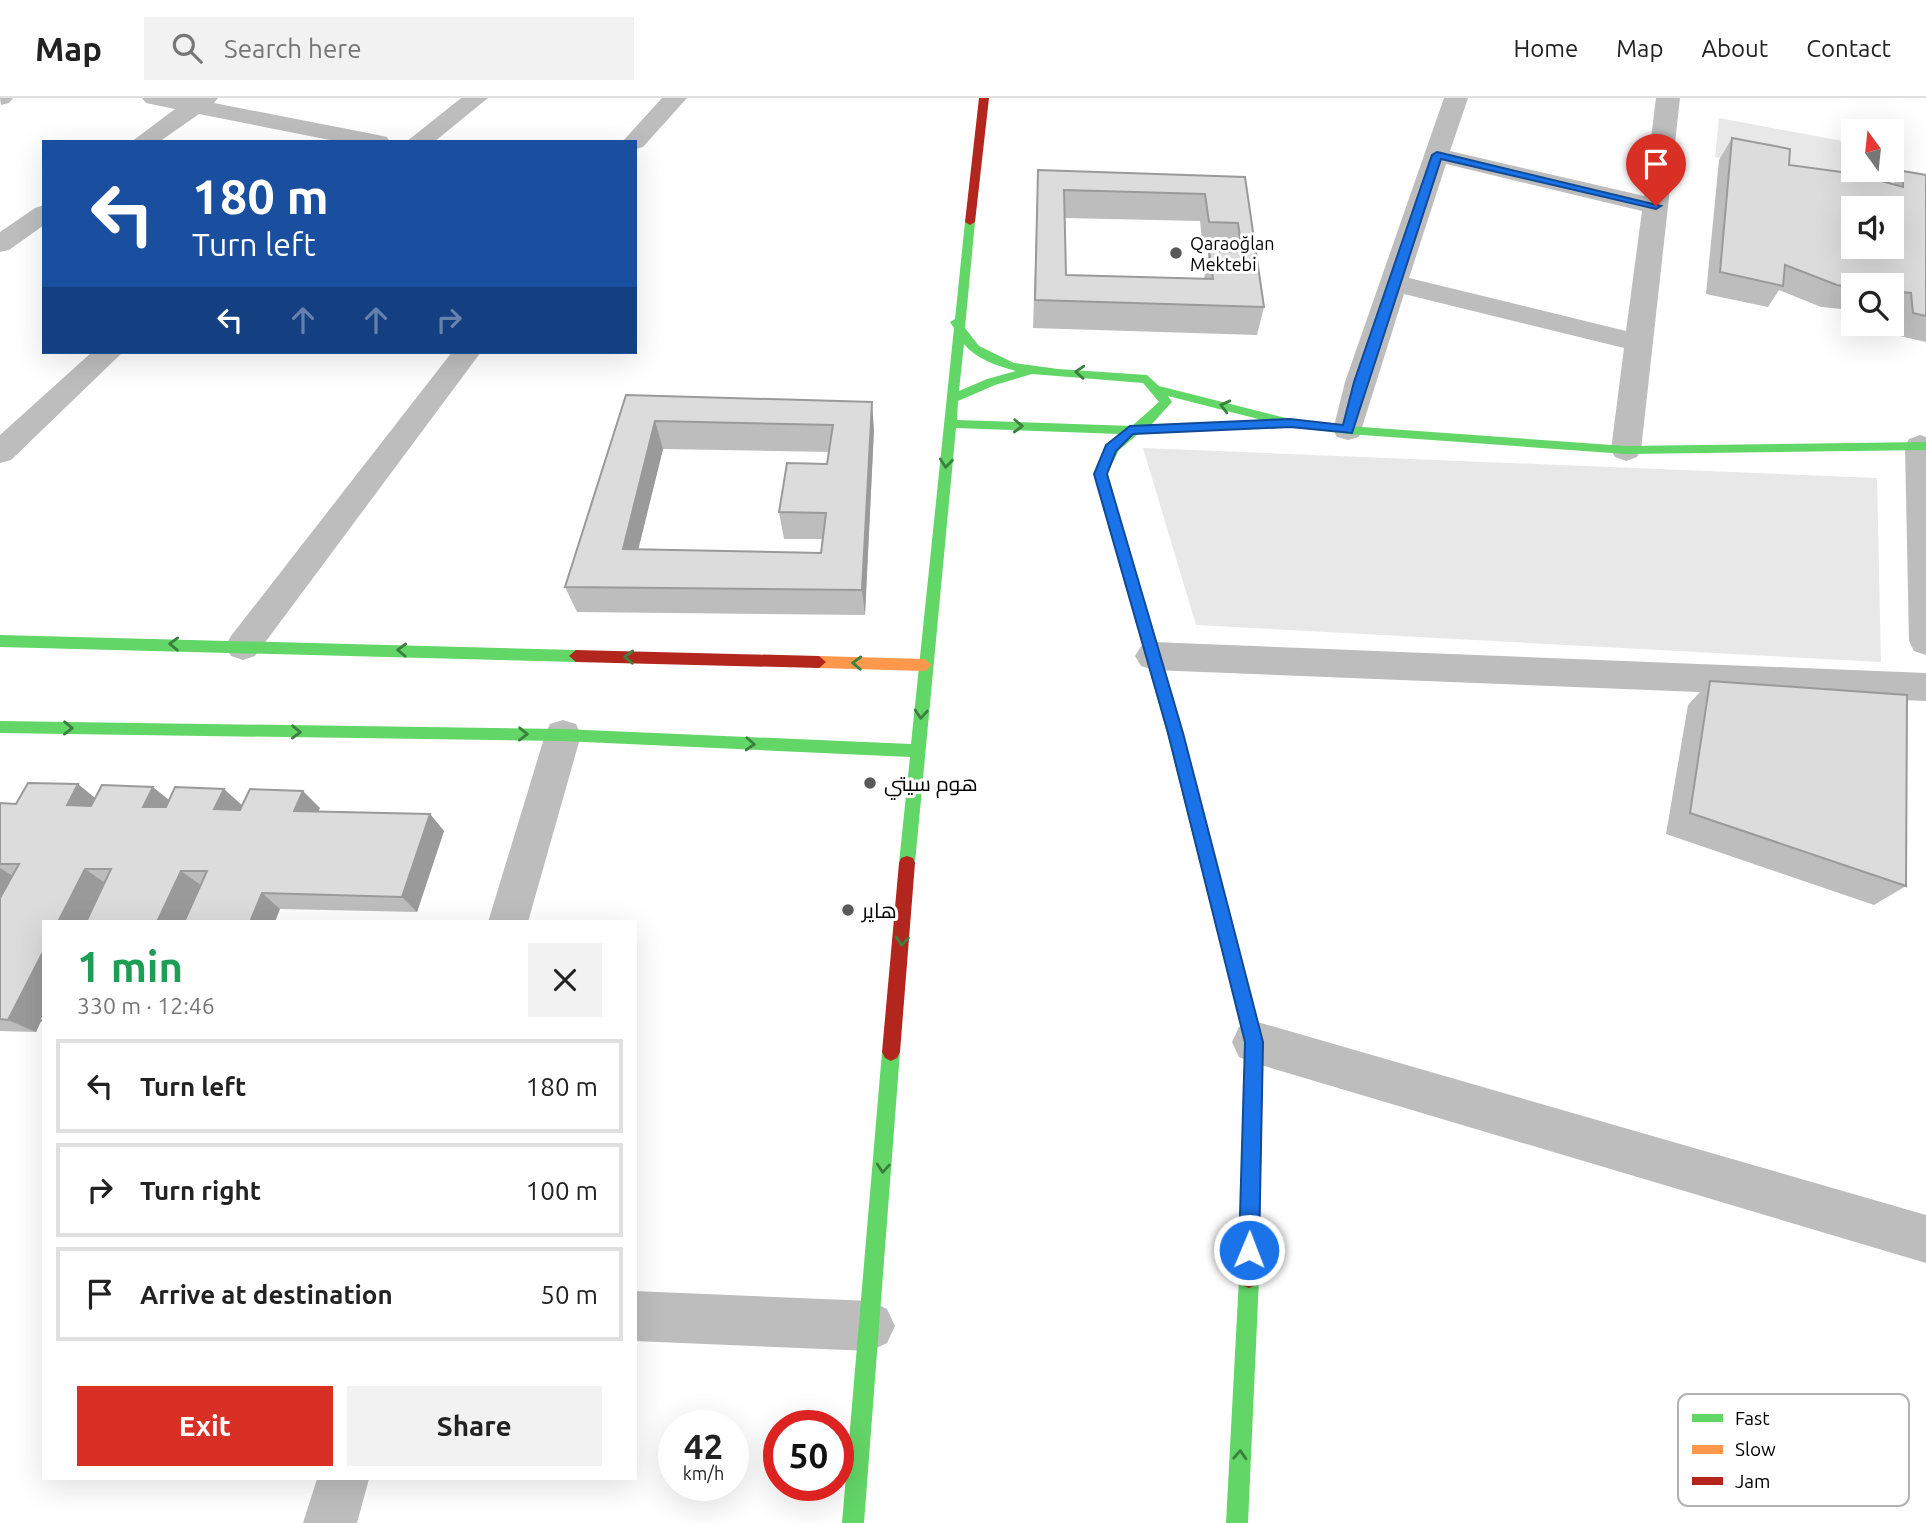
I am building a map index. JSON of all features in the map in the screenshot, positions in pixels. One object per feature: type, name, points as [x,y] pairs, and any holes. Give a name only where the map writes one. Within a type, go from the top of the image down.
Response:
[{"type":"main road","points":[[853,1523],[925,665],[950,424],[956,322],[984,98]]},
{"type":"main road","points":[[956,322],[976,349],[1002,361],[1036,369],[1147,379],[1160,390],[1166,402],[1158,416],[1130,430],[1110,449],[1101,474],[1153,656],[1254,1042],[1249,1276],[1237,1523]]},
{"type":"main road","points":[[951,400],[991,382],[1036,369]]},
{"type":"main road","points":[[1160,390],[1290,423],[1348,430],[1626,450],[1923,446]]},
{"type":"main road","points":[[950,424],[1130,430],[1290,423]]},
{"type":"main road","points":[[0,641],[925,665]]},
{"type":"main road","points":[[0,727],[563,735],[918,751]]},
{"type":"street","points":[[154,98],[200,102],[328,137],[358,140]]},
{"type":"street","points":[[421,140],[476,98]]},
{"type":"street","points":[[636,140],[675,98]]},
{"type":"street","points":[[1348,430],[1456,98]]},
{"type":"street","points":[[1626,450],[1668,98]]},
{"type":"street","points":[[146,140],[200,102]]},
{"type":"street","points":[[1437,155],[1656,206]]},
{"type":"street","points":[[0,244],[42,214]]},
{"type":"street","points":[[1394,284],[1639,343]]},
{"type":"street","points":[[0,452],[106,354]]},
{"type":"street","points":[[243,646],[465,354]]},
{"type":"street","points":[[1923,446],[1926,640]]},
{"type":"street","points":[[1153,656],[1926,687]]},
{"type":"street","points":[[509,920],[563,735]]},
{"type":"street","points":[[1254,1042],[1926,1239]]},
{"type":"street","points":[[637,1316],[870,1326]]},
{"type":"street","points":[[330,1523],[343,1480]]},
{"type":"shaded area","points":[[1719,118],[1841,141],[1841,182],[1715,157]]},
{"type":"shaded area","points":[[1842,182],[1893,182],[1893,192]]},
{"type":"shaded area","points":[[1143,448],[1877,478],[1881,662],[1196,625]]},
{"type":"building","points":[[1732,138],[1790,149],[1789,165],[1841,172],[1841,182],[1885,182],[1903,187],[1904,171],[1926,175],[1926,316],[1913,313],[1911,293],[1904,292],[1904,273],[1841,273],[1841,286],[1785,265],[1783,286],[1720,272]]},
{"type":"building","points":[[1038,170],[1245,177],[1264,307],[1035,300]],"holes":[[[1064,190],[1205,194],[1209,222],[1238,223],[1242,252],[1209,251],[1213,279],[1066,275]]]},
{"type":"building","points":[[626,395],[872,402],[862,590],[565,587]],"holes":[[[655,421],[833,425],[827,464],[787,463],[779,512],[826,513],[821,553],[623,549]]]},
{"type":"building","points":[[1710,681],[1907,695],[1906,886],[1690,813]]},
{"type":"building","points":[[28,783],[78,784],[67,805],[91,806],[102,785],[153,787],[143,807],[166,807],[175,787],[224,789],[214,809],[240,810],[250,789],[303,791],[294,811],[430,814],[402,897],[262,893],[251,920],[185,920],[207,871],[181,871],[158,920],[87,920],[111,869],[85,869],[59,920],[42,920],[42,954],[8,1020],[0,1019],[0,898],[19,864],[0,864],[0,803],[16,804]]},
{"type":"traffic: fast","points":[[907,863],[970,222]]},
{"type":"traffic: fast","points":[[956,322],[972,346],[992,359],[1034,371],[1147,379],[1166,402],[1148,421],[1123,438],[1108,458],[1101,474],[1175,733],[1254,1042],[1254,1057]]},
{"type":"traffic: fast","points":[[951,400],[991,382],[1036,369]]},
{"type":"traffic: fast","points":[[1159,390],[1290,423],[1348,430],[1626,450],[1926,446]]},
{"type":"traffic: fast","points":[[950,424],[1130,430],[1249,425]]},
{"type":"traffic: fast","points":[[0,641],[576,656]]},
{"type":"traffic: fast","points":[[0,727],[563,735],[917,751]]},
{"type":"traffic: fast","points":[[853,1523],[891,1052]]},
{"type":"traffic: fast","points":[[1237,1523],[1249,1278]]},
{"type":"traffic: slow","points":[[819,662],[925,665]]},
{"type":"traffic: jam","points":[[970,222],[984,98]]},
{"type":"traffic: jam","points":[[576,656],[819,662]]},
{"type":"traffic: jam","points":[[891,1052],[907,863]]},
{"type":"traffic: jam","points":[[1249,1278],[1254,1057]]},
{"type":"place","name":"Qaraoğlan Mektebi","points":[[1176,253]]},
{"type":"place","name":"هوم سيتي","points":[[870,783]]},
{"type":"place","name":"هاير","points":[[848,910]]},
{"type":"route","points":[[1249,1250],[1254,1042],[1175,733],[1101,474],[1110,449],[1130,430],[1290,423],[1348,430],[1360,382],[1437,155],[1656,206]]}]
